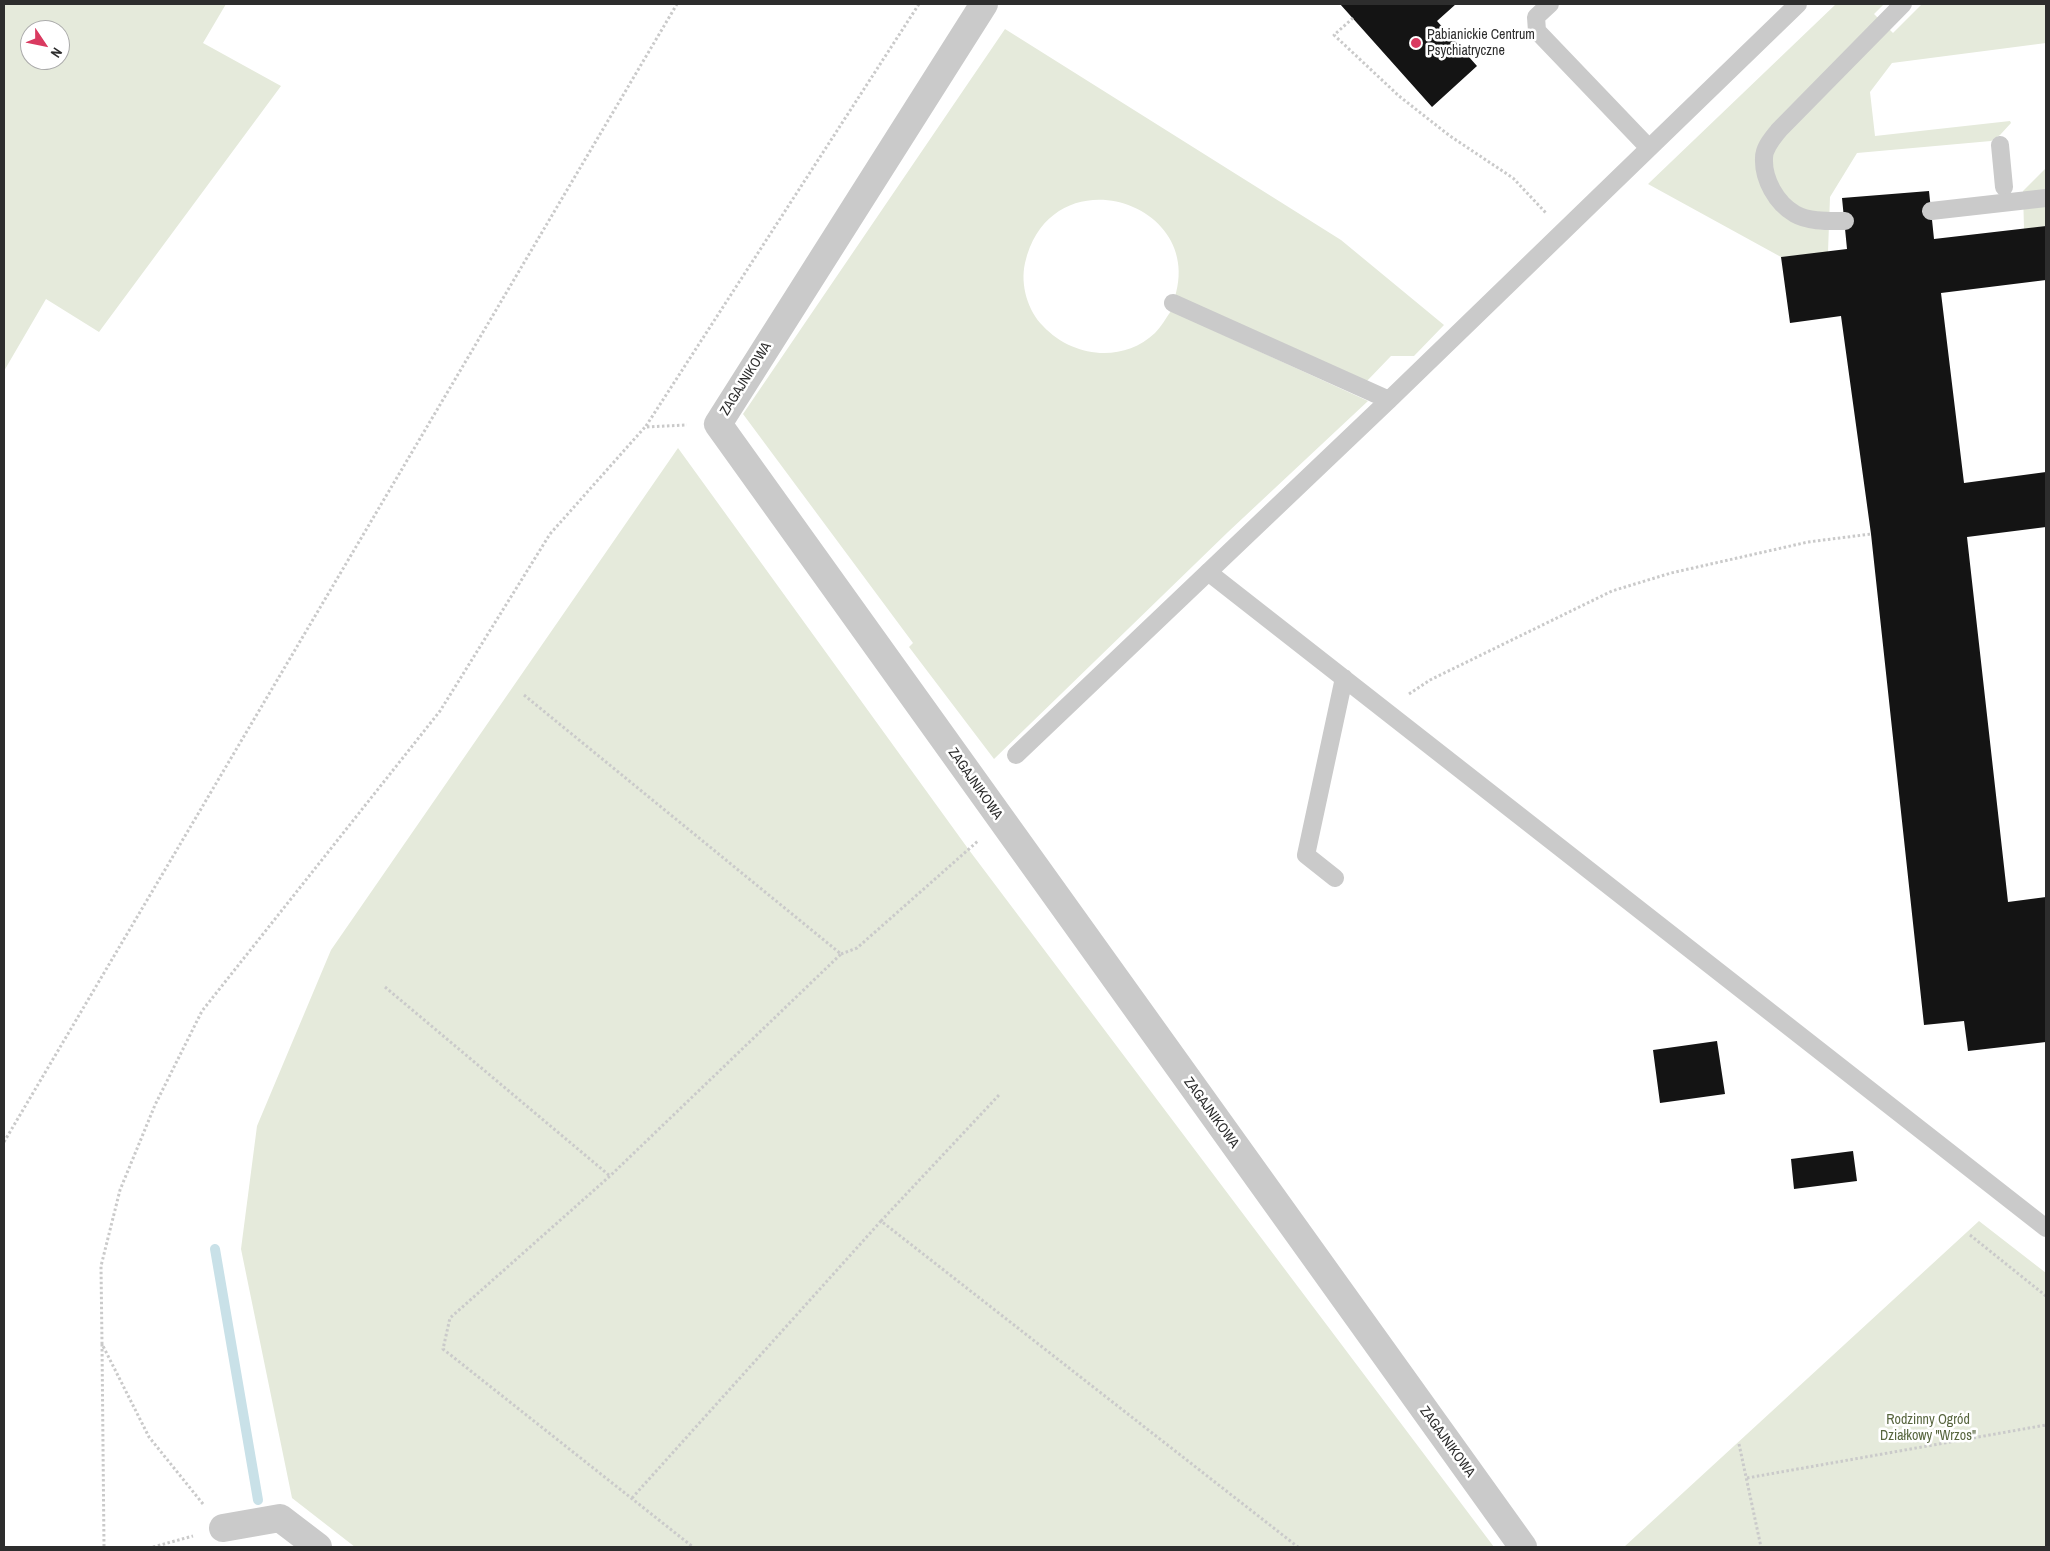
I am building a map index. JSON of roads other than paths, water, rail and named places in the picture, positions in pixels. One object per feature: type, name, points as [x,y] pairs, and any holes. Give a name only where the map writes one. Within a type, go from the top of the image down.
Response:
[{"type":"street","name":"ZAGAJNIKOWA","points":[[984,4],[718,424],[999,819],[1523,1547]]},
{"type":"street","points":[[222,1528],[280,1518],[318,1547]]},
{"type":"lane","points":[[1550,4],[1536,17],[1536,31],[1649,148]]},
{"type":"lane","points":[[1016,755],[1389,400],[1798,4]]},
{"type":"lane","points":[[1845,221],[1812,220],[1795,214],[1775,195],[1767,180],[1764,156],[1770,142],[1779,130],[1903,4]]},
{"type":"lane","points":[[2000,145],[2004,187]]},
{"type":"lane","points":[[1931,210],[2046,198]]},
{"type":"lane","points":[[1173,303],[1389,400]]},
{"type":"lane","points":[[1208,572],[2046,1228]]},
{"type":"lane","points":[[1335,878],[1306,855],[1344,678]]},
{"type":"waterway","points":[[215,1249],[258,1500]]},
{"type":"place","name":"Pabianickie Centrum Psychiatryczne","points":[[1416,43]]},
{"type":"park label","name":"Rodzinny Ogród Działkowy \"Wrzos\"","points":[[1928,1428]]}]
